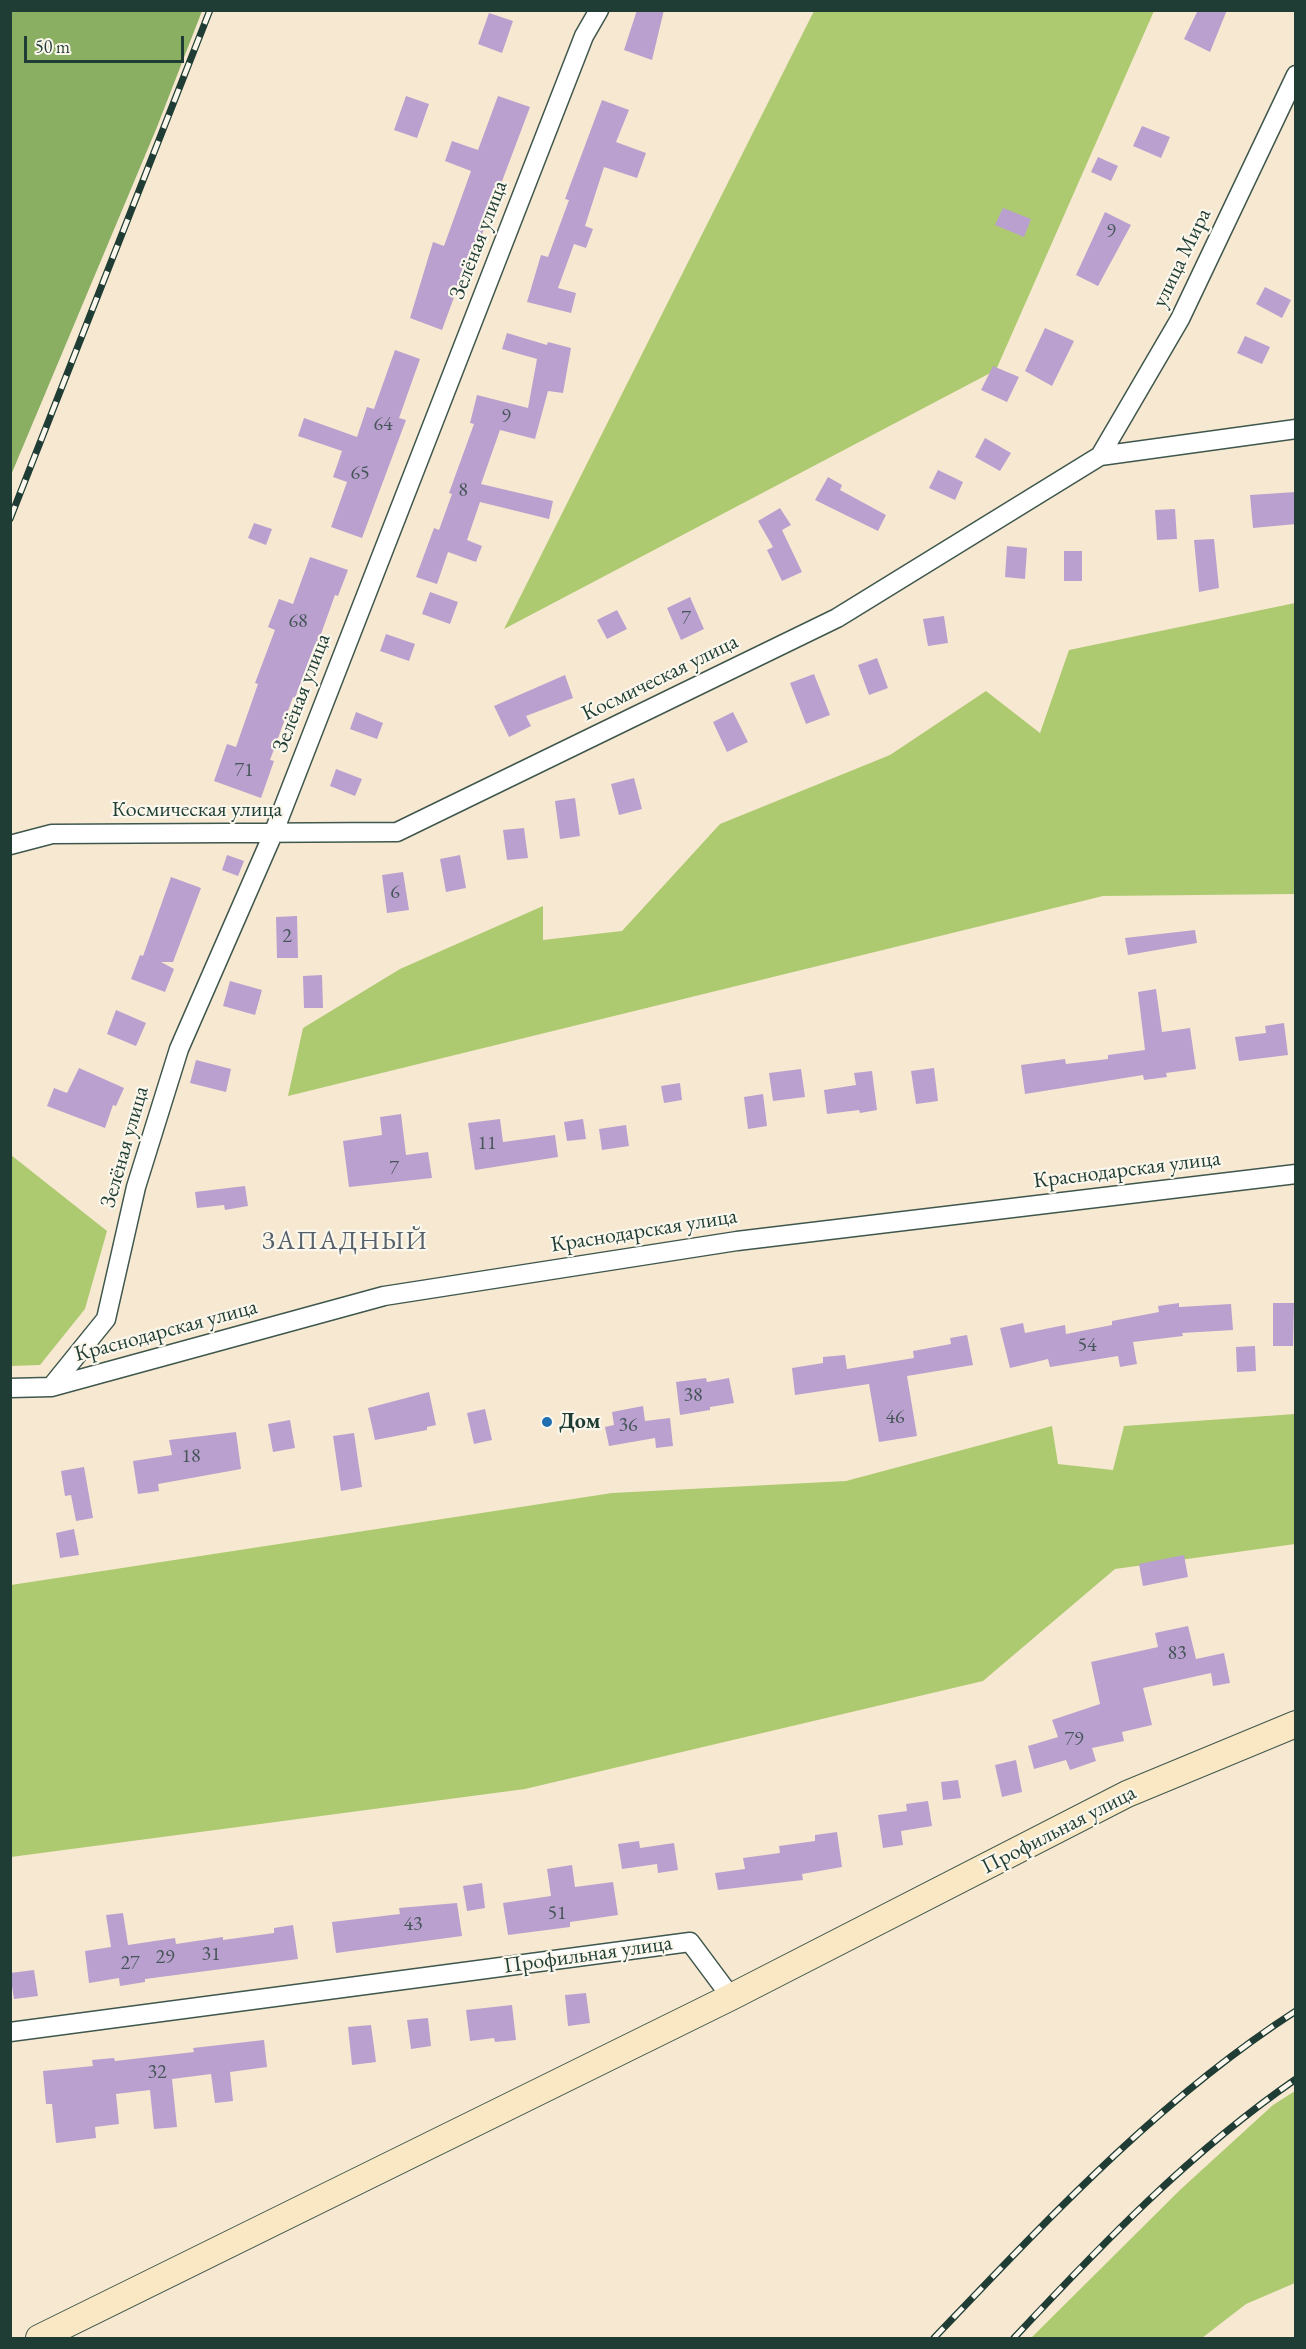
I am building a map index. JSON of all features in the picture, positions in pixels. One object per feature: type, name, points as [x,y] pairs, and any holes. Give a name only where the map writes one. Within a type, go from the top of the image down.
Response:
[{"type":"main road","name":"Профильная улица","points":[[731,1997],[1127,1794],[1296,1724]]},
{"type":"main road","points":[[39,2338],[731,1997]]},
{"type":"street","name":"Зелёная улица","points":[[51,1387],[106,1319],[136,1187],[179,1049],[273,834],[580,47],[599,10]]},
{"type":"street","name":"улица Мира","points":[[1100,456],[1180,319],[1296,75]]},
{"type":"street","name":"Космическая улица","points":[[10,844],[52,834],[397,832],[837,618],[1100,456],[1296,429]]},
{"type":"street","name":"Краснодарская улица","points":[[10,1388],[51,1387],[384,1296],[737,1241],[1296,1174]]},
{"type":"street","name":"Профильная улица","points":[[10,2032],[690,1942],[731,1997]]},
{"type":"green space","points":[[11,10],[202,11],[157,127],[11,475]]},
{"type":"green space","points":[[814,11],[1154,11],[996,370],[504,629]]},
{"type":"green space","points":[[1295,603],[1295,894],[1103,896],[288,1096],[303,1028],[400,969],[543,906],[543,940],[622,931],[720,824],[890,755],[986,691],[1040,733],[1069,650]]},
{"type":"green space","points":[[11,1155],[107,1231],[85,1309],[40,1365],[11,1366]]},
{"type":"green space","points":[[1295,1414],[1295,1544],[1115,1569],[983,1681],[525,1789],[11,1857],[11,1585],[612,1493],[846,1481],[1052,1426],[1058,1464],[1113,1470],[1124,1426]]},
{"type":"green space","points":[[1295,2091],[1295,2283],[1246,2304],[1202,2338],[1031,2338],[1181,2189],[1273,2105]]},
{"type":"building","points":[[637,10],[664,10],[652,60],[624,50]]},
{"type":"building","points":[[1198,10],[1227,10],[1210,52],[1184,39]]},
{"type":"building","points":[[489,13],[513,21],[502,53],[478,44]]},
{"type":"building","points":[[406,96],[429,104],[417,138],[394,130]]},
{"type":"building","points":[[498,96],[530,107],[464,282],[460,281],[442,330],[410,318],[433,242],[444,246],[471,171],[445,161],[452,141],[478,150]]},
{"type":"building","points":[[602,100],[629,110],[616,142],[646,153],[637,178],[604,167],[585,226],[593,229],[586,248],[574,244],[558,288],[576,293],[571,313],[527,302],[541,255],[548,257],[569,200],[565,199]]},
{"type":"building","points":[[1142,126],[1170,137],[1161,158],[1133,146]]},
{"type":"building","points":[[1098,157],[1118,166],[1111,181],[1091,172]]},
{"type":"building","points":[[1003,208],[1031,219],[1024,237],[995,225]]},
{"type":"building","points":[[1105,212],[1131,225],[1098,286],[1076,275]]},
{"type":"building","points":[[1265,287],[1291,300],[1282,318],[1256,304]]},
{"type":"building","points":[[1045,328],[1074,341],[1052,386],[1025,371]]},
{"type":"building","points":[[507,333],[547,345],[548,342],[571,348],[563,393],[548,391],[535,439],[500,430],[481,484],[553,501],[549,519],[480,502],[467,540],[482,546],[476,562],[448,552],[437,584],[416,577],[434,528],[439,530],[452,494],[449,493],[474,424],[470,423],[477,395],[528,408],[537,359],[502,349]]},
{"type":"building","points":[[1245,336],[1270,347],[1262,364],[1237,353]]},
{"type":"building","points":[[395,350],[420,359],[399,418],[406,420],[362,538],[331,527],[347,482],[333,477],[342,451],[298,436],[304,418],[357,437],[367,407],[374,409]]},
{"type":"building","points":[[993,366],[1019,377],[1007,402],[981,390]]},
{"type":"building","points":[[985,438],[1011,453],[1000,471],[975,457]]},
{"type":"building","points":[[938,470],[963,482],[955,500],[929,488]]},
{"type":"building","points":[[828,477],[842,485],[840,490],[886,515],[878,531],[815,500]]},
{"type":"building","points":[[1296,492],[1296,524],[1253,528],[1250,495]]},
{"type":"building","points":[[780,508],[791,525],[782,530],[802,572],[782,581],[767,550],[773,547],[758,521]]},
{"type":"building","points":[[1175,509],[1177,539],[1157,540],[1155,510]]},
{"type":"building","points":[[254,523],[272,529],[266,545],[248,538]]},
{"type":"building","points":[[1214,539],[1219,588],[1199,592],[1194,540]]},
{"type":"building","points":[[1007,546],[1027,548],[1025,579],[1005,577]]},
{"type":"building","points":[[1064,551],[1082,551],[1082,581],[1064,581]]},
{"type":"building","points":[[310,557],[348,570],[338,596],[335,595],[295,698],[293,697],[270,760],[274,761],[261,798],[214,781],[227,744],[236,747],[258,684],[255,683],[275,630],[268,627],[279,599],[293,604]]},
{"type":"building","points":[[430,592],[458,602],[450,624],[422,614]]},
{"type":"building","points":[[690,597],[704,629],[681,640],[667,608]]},
{"type":"building","points":[[617,610],[627,629],[607,639],[597,620]]},
{"type":"building","points":[[944,616],[948,643],[928,646],[923,619]]},
{"type":"building","points":[[386,634],[415,644],[409,661],[380,651]]},
{"type":"building","points":[[877,658],[888,688],[869,695],[858,665]]},
{"type":"building","points":[[814,674],[830,715],[806,724],[790,683]]},
{"type":"building","points":[[565,675],[573,698],[526,716],[531,726],[509,737],[494,706]]},
{"type":"building","points":[[356,712],[383,723],[377,739],[350,729]]},
{"type":"building","points":[[733,712],[748,742],[727,752],[713,722]]},
{"type":"building","points":[[336,769],[362,779],[355,796],[330,786]]},
{"type":"building","points":[[634,778],[642,809],[619,815],[611,784]]},
{"type":"building","points":[[575,798],[580,836],[560,839],[555,801]]},
{"type":"building","points":[[524,828],[528,858],[507,860],[503,830]]},
{"type":"building","points":[[227,855],[244,861],[238,876],[222,870]]},
{"type":"building","points":[[460,855],[466,888],[446,892],[440,859]]},
{"type":"building","points":[[403,872],[409,910],[387,913],[382,875]]},
{"type":"building","points":[[171,877],[201,888],[173,962],[161,962],[174,969],[165,992],[131,979],[140,955],[143,956]]},
{"type":"building","points":[[297,916],[298,958],[277,958],[276,917]]},
{"type":"building","points":[[1195,930],[1197,943],[1128,955],[1125,938]]},
{"type":"building","points":[[322,975],[323,1008],[304,1008],[303,976]]},
{"type":"building","points":[[230,981],[262,990],[255,1015],[223,1006]]},
{"type":"building","points":[[1156,989],[1162,1032],[1190,1028],[1196,1069],[1166,1073],[1167,1077],[1144,1080],[1143,1075],[1025,1094],[1021,1065],[1065,1059],[1066,1064],[1108,1059],[1108,1055],[1145,1050],[1138,992]]},
{"type":"building","points":[[116,1010],[146,1023],[136,1046],[107,1034]]},
{"type":"building","points":[[1284,1023],[1288,1055],[1239,1061],[1235,1037],[1266,1033],[1265,1026]]},
{"type":"building","points":[[196,1060],[231,1069],[226,1092],[190,1083]]},
{"type":"building","points":[[79,1068],[124,1088],[116,1106],[113,1105],[105,1128],[47,1106],[54,1088],[67,1093]]},
{"type":"building","points":[[934,1068],[938,1101],[916,1104],[911,1071]]},
{"type":"building","points":[[801,1069],[805,1097],[773,1101],[769,1073]]},
{"type":"building","points":[[872,1071],[877,1110],[827,1114],[824,1090],[856,1085],[854,1073]]},
{"type":"building","points":[[680,1083],[682,1100],[664,1103],[661,1086]]},
{"type":"building","points":[[763,1094],[767,1126],[748,1129],[744,1097]]},
{"type":"building","points":[[401,1114],[406,1155],[428,1152],[432,1178],[349,1187],[343,1141],[382,1135],[380,1117]]},
{"type":"building","points":[[500,1119],[503,1142],[555,1135],[558,1157],[475,1170],[468,1123]]},
{"type":"building","points":[[583,1119],[586,1139],[567,1141],[564,1122]]},
{"type":"building","points":[[626,1125],[629,1146],[602,1150],[599,1129]]},
{"type":"building","points":[[245,1186],[248,1206],[225,1210],[224,1205],[197,1208],[195,1192]]},
{"type":"building","points":[[1179,1303],[1179,1307],[1231,1304],[1233,1330],[1182,1333],[1183,1336],[1133,1342],[1137,1364],[1120,1367],[1118,1356],[1050,1367],[1048,1359],[1010,1368],[1000,1328],[1023,1323],[1025,1333],[1065,1325],[1066,1334],[1112,1325],[1112,1321],[1159,1312],[1158,1306]]},
{"type":"building","points":[[1273,1303],[1294,1303],[1293,1346],[1273,1346]]},
{"type":"building","points":[[967,1335],[973,1365],[907,1376],[917,1436],[879,1442],[869,1384],[795,1395],[792,1368],[823,1363],[823,1357],[845,1355],[847,1369],[914,1358],[913,1351],[951,1344],[950,1338]]},
{"type":"building","points":[[1255,1346],[1256,1371],[1237,1372],[1236,1347]]},
{"type":"building","points":[[706,1378],[707,1382],[729,1378],[734,1403],[680,1415],[676,1382]]},
{"type":"building","points":[[429,1392],[436,1425],[427,1427],[427,1430],[375,1440],[368,1408]]},
{"type":"building","points":[[643,1406],[645,1421],[670,1418],[673,1446],[656,1448],[655,1438],[609,1446],[605,1427],[614,1425],[612,1412]]},
{"type":"building","points":[[485,1409],[492,1440],[474,1444],[467,1413]]},
{"type":"building","points":[[290,1420],[295,1448],[273,1452],[268,1424]]},
{"type":"building","points":[[236,1432],[241,1469],[158,1484],[159,1491],[138,1494],[133,1461],[172,1455],[169,1440]]},
{"type":"building","points":[[354,1433],[362,1487],[341,1491],[333,1436]]},
{"type":"building","points":[[84,1467],[93,1518],[76,1521],[71,1495],[65,1496],[61,1471]]},
{"type":"building","points":[[74,1529],[79,1555],[60,1558],[56,1533]]},
{"type":"building","points":[[1184,1555],[1188,1577],[1143,1586],[1139,1564]]},
{"type":"building","points":[[1188,1626],[1196,1659],[1224,1653],[1230,1683],[1213,1686],[1211,1673],[1143,1688],[1152,1725],[1122,1732],[1124,1741],[1092,1748],[1096,1761],[1070,1770],[1066,1760],[1034,1769],[1028,1746],[1058,1737],[1052,1720],[1100,1704],[1091,1662],[1158,1647],[1155,1633]]},
{"type":"building","points":[[1016,1760],[1022,1792],[1002,1797],[995,1765]]},
{"type":"building","points":[[958,1780],[961,1798],[943,1800],[941,1782]]},
{"type":"building","points":[[928,1801],[932,1826],[901,1831],[903,1845],[883,1848],[878,1815],[907,1811],[906,1804]]},
{"type":"building","points":[[837,1832],[842,1867],[802,1874],[803,1880],[718,1890],[715,1873],[745,1869],[743,1858],[780,1853],[779,1846],[815,1841],[815,1835]]},
{"type":"building","points":[[639,1841],[640,1848],[674,1843],[678,1870],[658,1873],[657,1864],[622,1869],[618,1844]]},
{"type":"building","points":[[572,1865],[575,1887],[613,1882],[618,1915],[570,1922],[570,1927],[508,1935],[503,1903],[551,1896],[547,1869]]},
{"type":"building","points":[[482,1883],[485,1908],[467,1911],[463,1886]]},
{"type":"building","points":[[457,1903],[462,1936],[336,1953],[332,1922],[400,1914],[399,1908]]},
{"type":"building","points":[[123,1913],[128,1945],[175,1938],[176,1944],[223,1937],[223,1940],[274,1933],[274,1928],[293,1925],[298,1959],[145,1979],[145,1982],[120,1986],[119,1978],[89,1983],[85,1951],[111,1947],[106,1915]]},
{"type":"building","points":[[34,1970],[38,1996],[14,1999],[10,1973]]},
{"type":"building","points":[[586,1993],[590,2023],[568,2026],[565,1995]]},
{"type":"building","points":[[512,2005],[516,2040],[495,2042],[494,2038],[470,2041],[466,2010]]},
{"type":"building","points":[[428,2018],[431,2046],[411,2049],[407,2020]]},
{"type":"building","points":[[371,2025],[376,2062],[352,2065],[348,2027]]},
{"type":"building","points":[[264,2040],[267,2067],[230,2072],[233,2101],[215,2103],[211,2074],[172,2079],[177,2127],[154,2129],[150,2090],[116,2094],[119,2124],[95,2127],[96,2138],[56,2143],[52,2104],[46,2104],[43,2071],[93,2066],[92,2060],[114,2058],[115,2061],[194,2052],[193,2048]]},
{"type":"railway","points":[[10,519],[210,10]]},
{"type":"railway","points":[[934,2338],[1061,2207],[1150,2123],[1245,2046],[1296,2011]]},
{"type":"railway","points":[[1014,2338],[1148,2201],[1219,2137],[1296,2079]]},
{"type":"place","name":"Дом","points":[[547,1422]]},
{"type":"district","name":"ЗАПАДНЫЙ","points":[[345,1242]]}]
